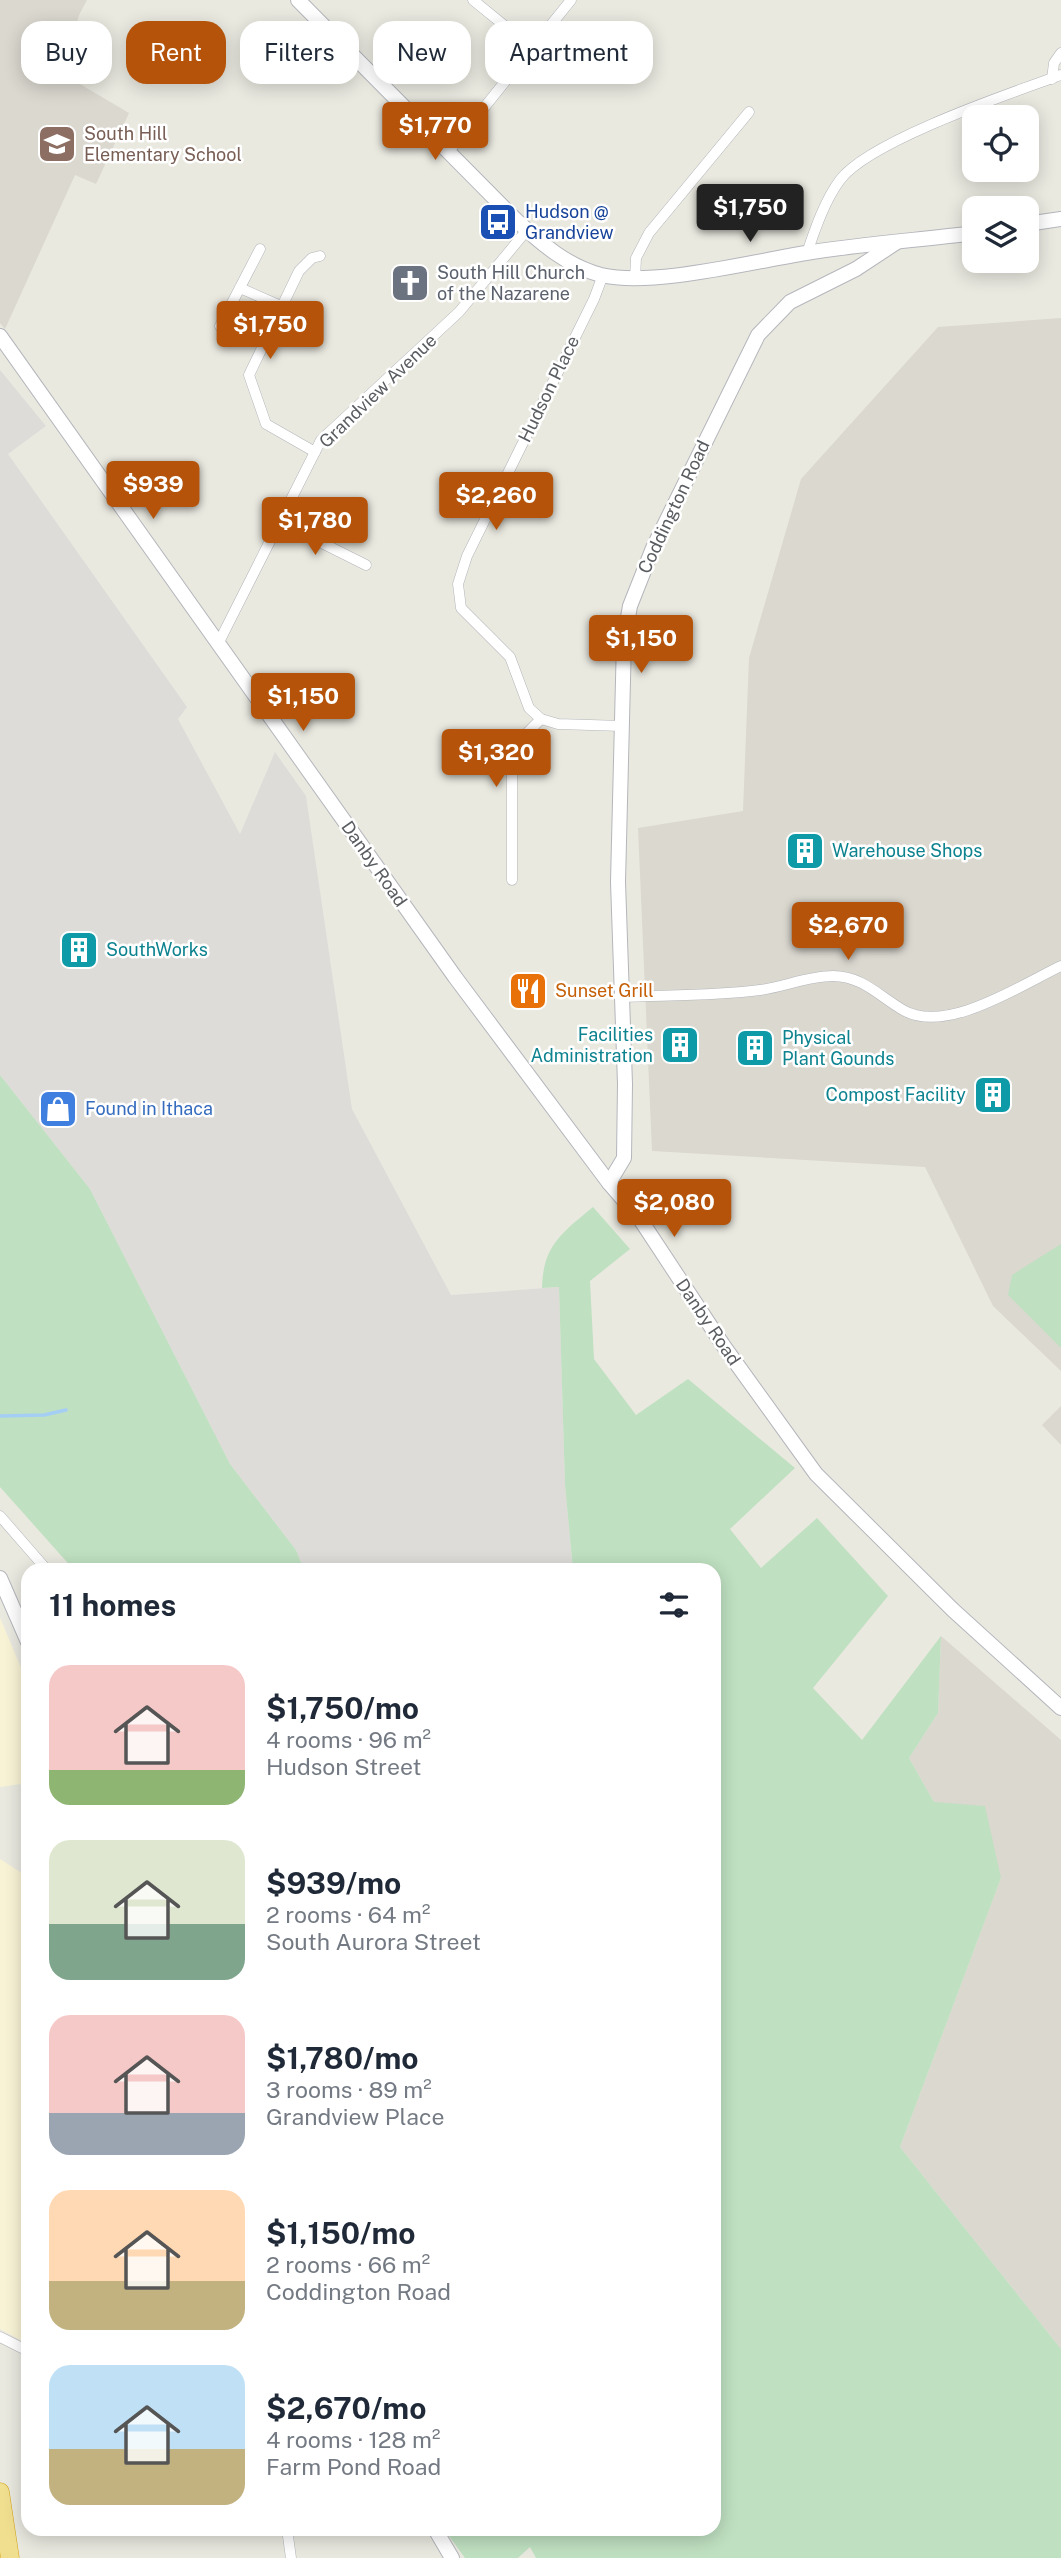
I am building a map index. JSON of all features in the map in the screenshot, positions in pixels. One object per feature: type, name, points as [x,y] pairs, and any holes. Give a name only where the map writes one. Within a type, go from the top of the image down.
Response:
[{"type":"highway","points":[[0,2492],[10,2558]]},
{"type":"street","points":[[298,0],[527,230],[567,261],[603,275],[635,279],[897,242]]},
{"type":"street","points":[[473,0],[499,21]]},
{"type":"street","points":[[554,21],[571,0]]},
{"type":"street","points":[[807,253],[835,187],[863,159],[976,107],[1056,77],[1054,63],[1061,53]]},
{"type":"street","points":[[449,151],[503,84]]},
{"type":"street","points":[[635,279],[636,258],[649,233],[749,112]]},
{"type":"street","points":[[1039,222],[1061,219]]},
{"type":"street","name":"Grandview Avenue","points":[[218,645],[278,522],[328,433],[459,312],[527,230]]},
{"type":"street","name":"Coddington Road","points":[[609,1183],[624,1158],[618,882],[624,640],[638,583],[758,335],[790,302],[856,269],[897,242],[962,234]]},
{"type":"street","points":[[220,326],[260,249]]},
{"type":"street","points":[[315,452],[266,424],[249,375],[281,306],[305,263],[320,256]]},
{"type":"street","name":"Hudson Place","points":[[541,719],[525,702],[510,657],[461,608],[458,584],[467,556],[594,299],[603,275]]},
{"type":"street","points":[[240,288],[281,306]]},
{"type":"street","name":"Danby Road","points":[[0,336],[454,977],[609,1183],[640,1219],[723,1345],[816,1474],[953,1610],[1061,1708]]},
{"type":"street","points":[[278,522],[366,565]]},
{"type":"street","points":[[512,880],[512,753],[517,743],[541,719],[558,724],[622,726]]},
{"type":"street","points":[[621,997],[760,990],[830,976],[846,977],[861,982],[910,1013],[934,1018],[967,1010],[1061,966]]},
{"type":"street","points":[[0,1516],[41,1563]]},
{"type":"street","points":[[0,1578],[21,1627]]},
{"type":"street","points":[[0,2337],[21,2348]]},
{"type":"street","points":[[288,2536],[291,2558]]},
{"type":"street","points":[[439,2536],[452,2558]]},
{"type":"shaded area","name":"South Hill Elementary School","points":[[0,0],[87,0],[77,21],[21,21],[21,84],[80,84],[129,113],[96,184],[75,175],[5,329],[0,323]]},
{"type":"shaded area","points":[[1061,318],[1061,1371],[993,1306],[925,1167],[652,1151],[638,828],[743,811],[749,658],[801,479],[938,327]]},
{"type":"shaded area","name":"SouthWorks","points":[[0,370],[46,426],[8,454],[187,707],[178,719],[240,834],[275,752],[306,796],[352,1109],[451,1295],[559,1287],[565,1485],[572,1563],[301,1563],[296,1550],[230,1464],[90,1189],[0,1075]]},
{"type":"shaded area","points":[[1061,1406],[1061,1445],[1042,1425]]},
{"type":"shaded area","points":[[0,1618],[21,1668],[21,1784],[0,1787]]},
{"type":"shaded area","points":[[941,1636],[1061,1740],[1061,2349],[900,2147],[1001,1878],[934,1802],[909,1758],[938,1713]]},
{"type":"shaded area","points":[[0,1859],[21,1872],[21,2340],[0,2329]]},
{"type":"green space","points":[[0,1075],[90,1189],[230,1464],[296,1550],[301,1563],[68,1563],[0,1487]]},
{"type":"green space","points":[[593,1207],[630,1249],[590,1281],[594,1359],[636,1415],[688,1379],[795,1468],[730,1529],[761,1568],[817,1518],[888,1596],[813,1688],[862,1740],[941,1636],[938,1713],[909,1758],[934,1802],[985,1806],[1001,1878],[900,2147],[1061,2349],[1061,2558],[536,2558],[530,2547],[518,2558],[465,2558],[449,2536],[721,2536],[721,1563],[572,1563],[565,1485],[559,1287],[542,1288],[543,1273],[550,1250],[564,1233]]},
{"type":"green space","points":[[1061,1244],[1061,1348],[1008,1295],[1012,1275]]},
{"type":"waterway","points":[[0,1416],[44,1415],[66,1410]]},
{"type":"place","name":"South Hill Elementary School","points":[[57,144]]},
{"type":"place","name":"Hudson @ Grandview","points":[[498,222]]},
{"type":"place","name":"South Hill Church of the Nazarene","points":[[410,283]]},
{"type":"place","name":"Warehouse Shops","points":[[805,851]]},
{"type":"place","name":"SouthWorks","points":[[79,950]]},
{"type":"place","name":"Sunset Grill","points":[[528,991]]},
{"type":"place","name":"Facilities Administration","points":[[680,1045]]},
{"type":"place","name":"Physical Plant Gounds","points":[[755,1048]]},
{"type":"place","name":"Compost Facility","points":[[993,1095]]},
{"type":"place","name":"Found in Ithaca","points":[[58,1109]]}]
